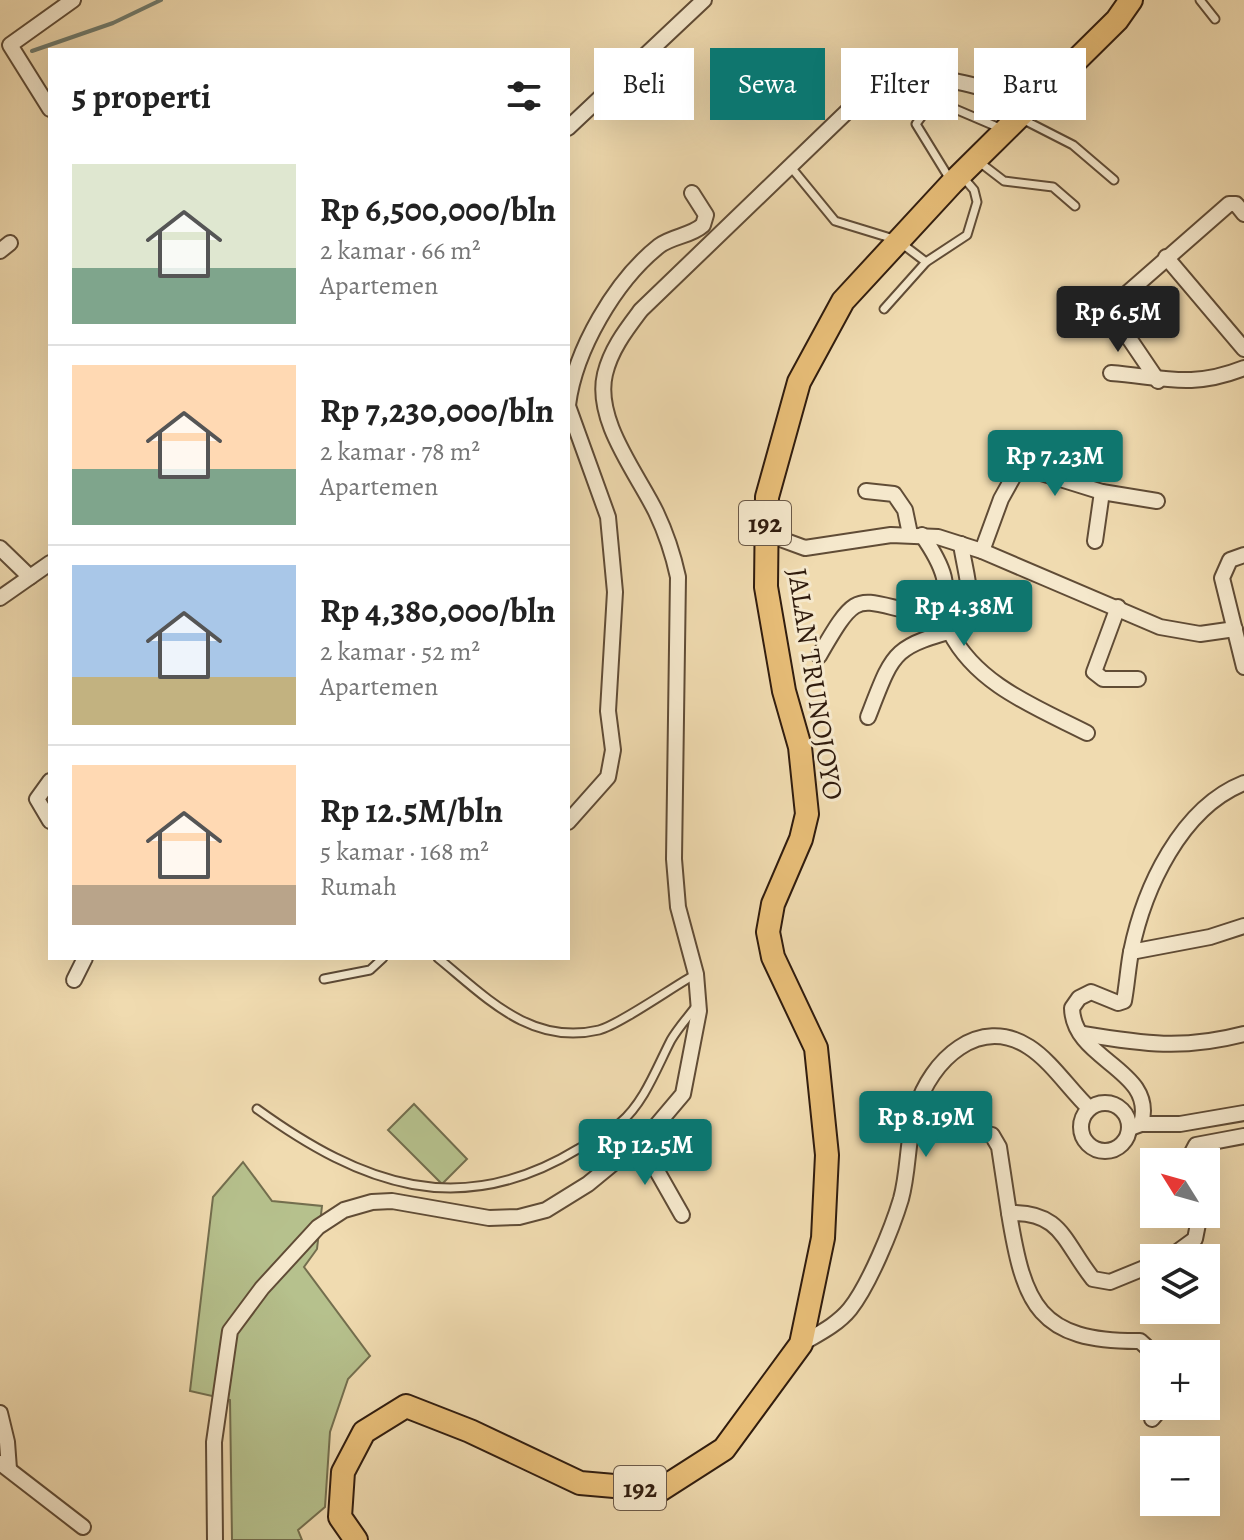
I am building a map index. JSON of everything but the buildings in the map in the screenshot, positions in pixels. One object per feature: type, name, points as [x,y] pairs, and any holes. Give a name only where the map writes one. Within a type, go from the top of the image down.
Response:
[{"type":"main road","name":"JALAN TRUNOJOYO","points":[[1086,51],[1117,20],[1131,0]]},
{"type":"main road","name":"JALAN TRUNOJOYO","points":[[801,1344],[823,1238],[827,1155],[816,1048],[773,957],[768,932],[773,904],[801,839],[807,814],[800,747],[784,691],[766,587],[764,533],[767,497],[799,382],[843,301],[897,240],[1018,120]]},
{"type":"main road","name":"192","points":[[356,1540],[340,1517],[343,1472],[364,1432],[406,1406],[470,1431],[580,1483],[660,1490],[724,1449],[801,1344]]},
{"type":"street","points":[[48,106],[5,45],[73,0]]},
{"type":"street","points":[[570,126],[704,0]]},
{"type":"street","points":[[215,1540],[214,1442],[230,1331],[262,1288],[318,1227],[344,1210],[372,1202],[392,1201],[489,1218],[519,1217],[546,1210],[588,1184],[640,1141],[683,1094],[696,1037],[698,1004],[696,974],[678,907],[674,859],[678,577],[670,543],[616,435],[603,399],[604,375],[617,341],[641,310],[789,164],[858,101],[885,85],[910,78],[931,78],[974,97]]},
{"type":"street","points":[[570,390],[572,374],[588,339],[612,302],[662,244],[703,225],[706,215],[692,193]]},
{"type":"street","points":[[1158,381],[1114,311],[1116,303],[1229,204],[1236,204],[1244,214]]},
{"type":"street","points":[[1166,257],[1244,349]]},
{"type":"street","points":[[1111,373],[1158,381],[1196,380],[1244,368]]},
{"type":"street","points":[[570,411],[608,517],[615,592],[608,711],[613,750],[608,777],[570,820]]},
{"type":"street","points":[[982,551],[1001,499],[1016,472],[1025,468],[1102,492],[1157,501]]},
{"type":"street","points":[[819,656],[843,614],[859,603],[870,599],[928,615],[945,601],[946,585],[936,555],[916,534],[894,494],[866,491]]},
{"type":"street","points":[[1095,541],[1102,492]]},
{"type":"street","points":[[764,533],[805,548],[916,534],[982,551],[1179,632],[1200,634],[1235,629]]},
{"type":"street","points":[[868,717],[889,663],[900,650],[963,628],[970,616],[961,544]]},
{"type":"street","points":[[0,548],[30,577]]},
{"type":"street","points":[[1244,555],[1230,560],[1222,578],[1242,645],[1244,667]]},
{"type":"street","points":[[0,598],[48,564]]},
{"type":"street","points":[[1118,607],[1094,672],[1103,679],[1138,679]]},
{"type":"street","points":[[950,632],[962,655],[974,667],[1016,696],[1087,733]]},
{"type":"street","points":[[1135,1126],[1116,1105],[1097,1103],[1083,1116],[1081,1134],[1093,1148],[1112,1150],[1135,1126],[1145,1103],[1141,1091],[1104,1060],[1083,1034],[1072,1008],[1079,998],[1091,992],[1118,1003],[1124,1001],[1131,952],[1148,901],[1175,842],[1215,797],[1244,783]]},
{"type":"street","points":[[48,784],[37,799],[48,818]]},
{"type":"street","points":[[1131,952],[1210,937],[1244,926]]},
{"type":"street","points":[[74,980],[84,960]]},
{"type":"street","points":[[1083,1034],[1175,1047],[1206,1044],[1244,1034]]},
{"type":"street","points":[[801,1344],[833,1325],[851,1307],[901,1198],[915,1112],[924,1088],[962,1044],[991,1035],[1032,1049],[1089,1108]]},
{"type":"street","points":[[1135,1126],[1180,1124],[1244,1113]]},
{"type":"street","points":[[981,1133],[992,1135],[999,1147],[1009,1213],[1027,1294],[1044,1317],[1075,1335],[1108,1343],[1140,1341]]},
{"type":"street","points":[[1194,1148],[1196,1145],[1244,1136]]},
{"type":"street","points":[[640,1141],[682,1215]]},
{"type":"street","points":[[1009,1213],[1033,1212],[1044,1216],[1055,1225],[1093,1279],[1110,1282],[1140,1270]]},
{"type":"street","points":[[0,1413],[7,1442],[4,1466],[83,1527]]},
{"type":"lane","points":[[1200,0],[1215,19]]},
{"type":"lane","points":[[884,309],[926,262],[967,235],[976,212],[974,190],[963,172],[916,124],[934,100],[974,108]]},
{"type":"lane","points":[[1027,120],[1073,145],[1114,180]]},
{"type":"lane","points":[[789,164],[835,221],[897,240],[926,262]]},
{"type":"lane","points":[[963,172],[1053,187],[1075,206]]},
{"type":"lane","points":[[324,979],[370,970],[381,960]]},
{"type":"lane","points":[[440,960],[511,1017],[553,1033],[601,1030],[696,974]]},
{"type":"lane","points":[[257,1109],[321,1151],[367,1172],[450,1191],[511,1181],[555,1163],[621,1122],[643,1094],[673,1036],[698,1004]]},
{"type":"green space","points":[[414,1104],[467,1159],[442,1184],[388,1130]]},
{"type":"green space","points":[[243,1162],[272,1201],[322,1206],[317,1249],[304,1267],[370,1356],[348,1379],[330,1432],[325,1507],[298,1530],[302,1540],[232,1540],[230,1400],[190,1391],[213,1197]]},
{"type":"waterway","points":[[32,51],[113,23],[161,0]]}]
